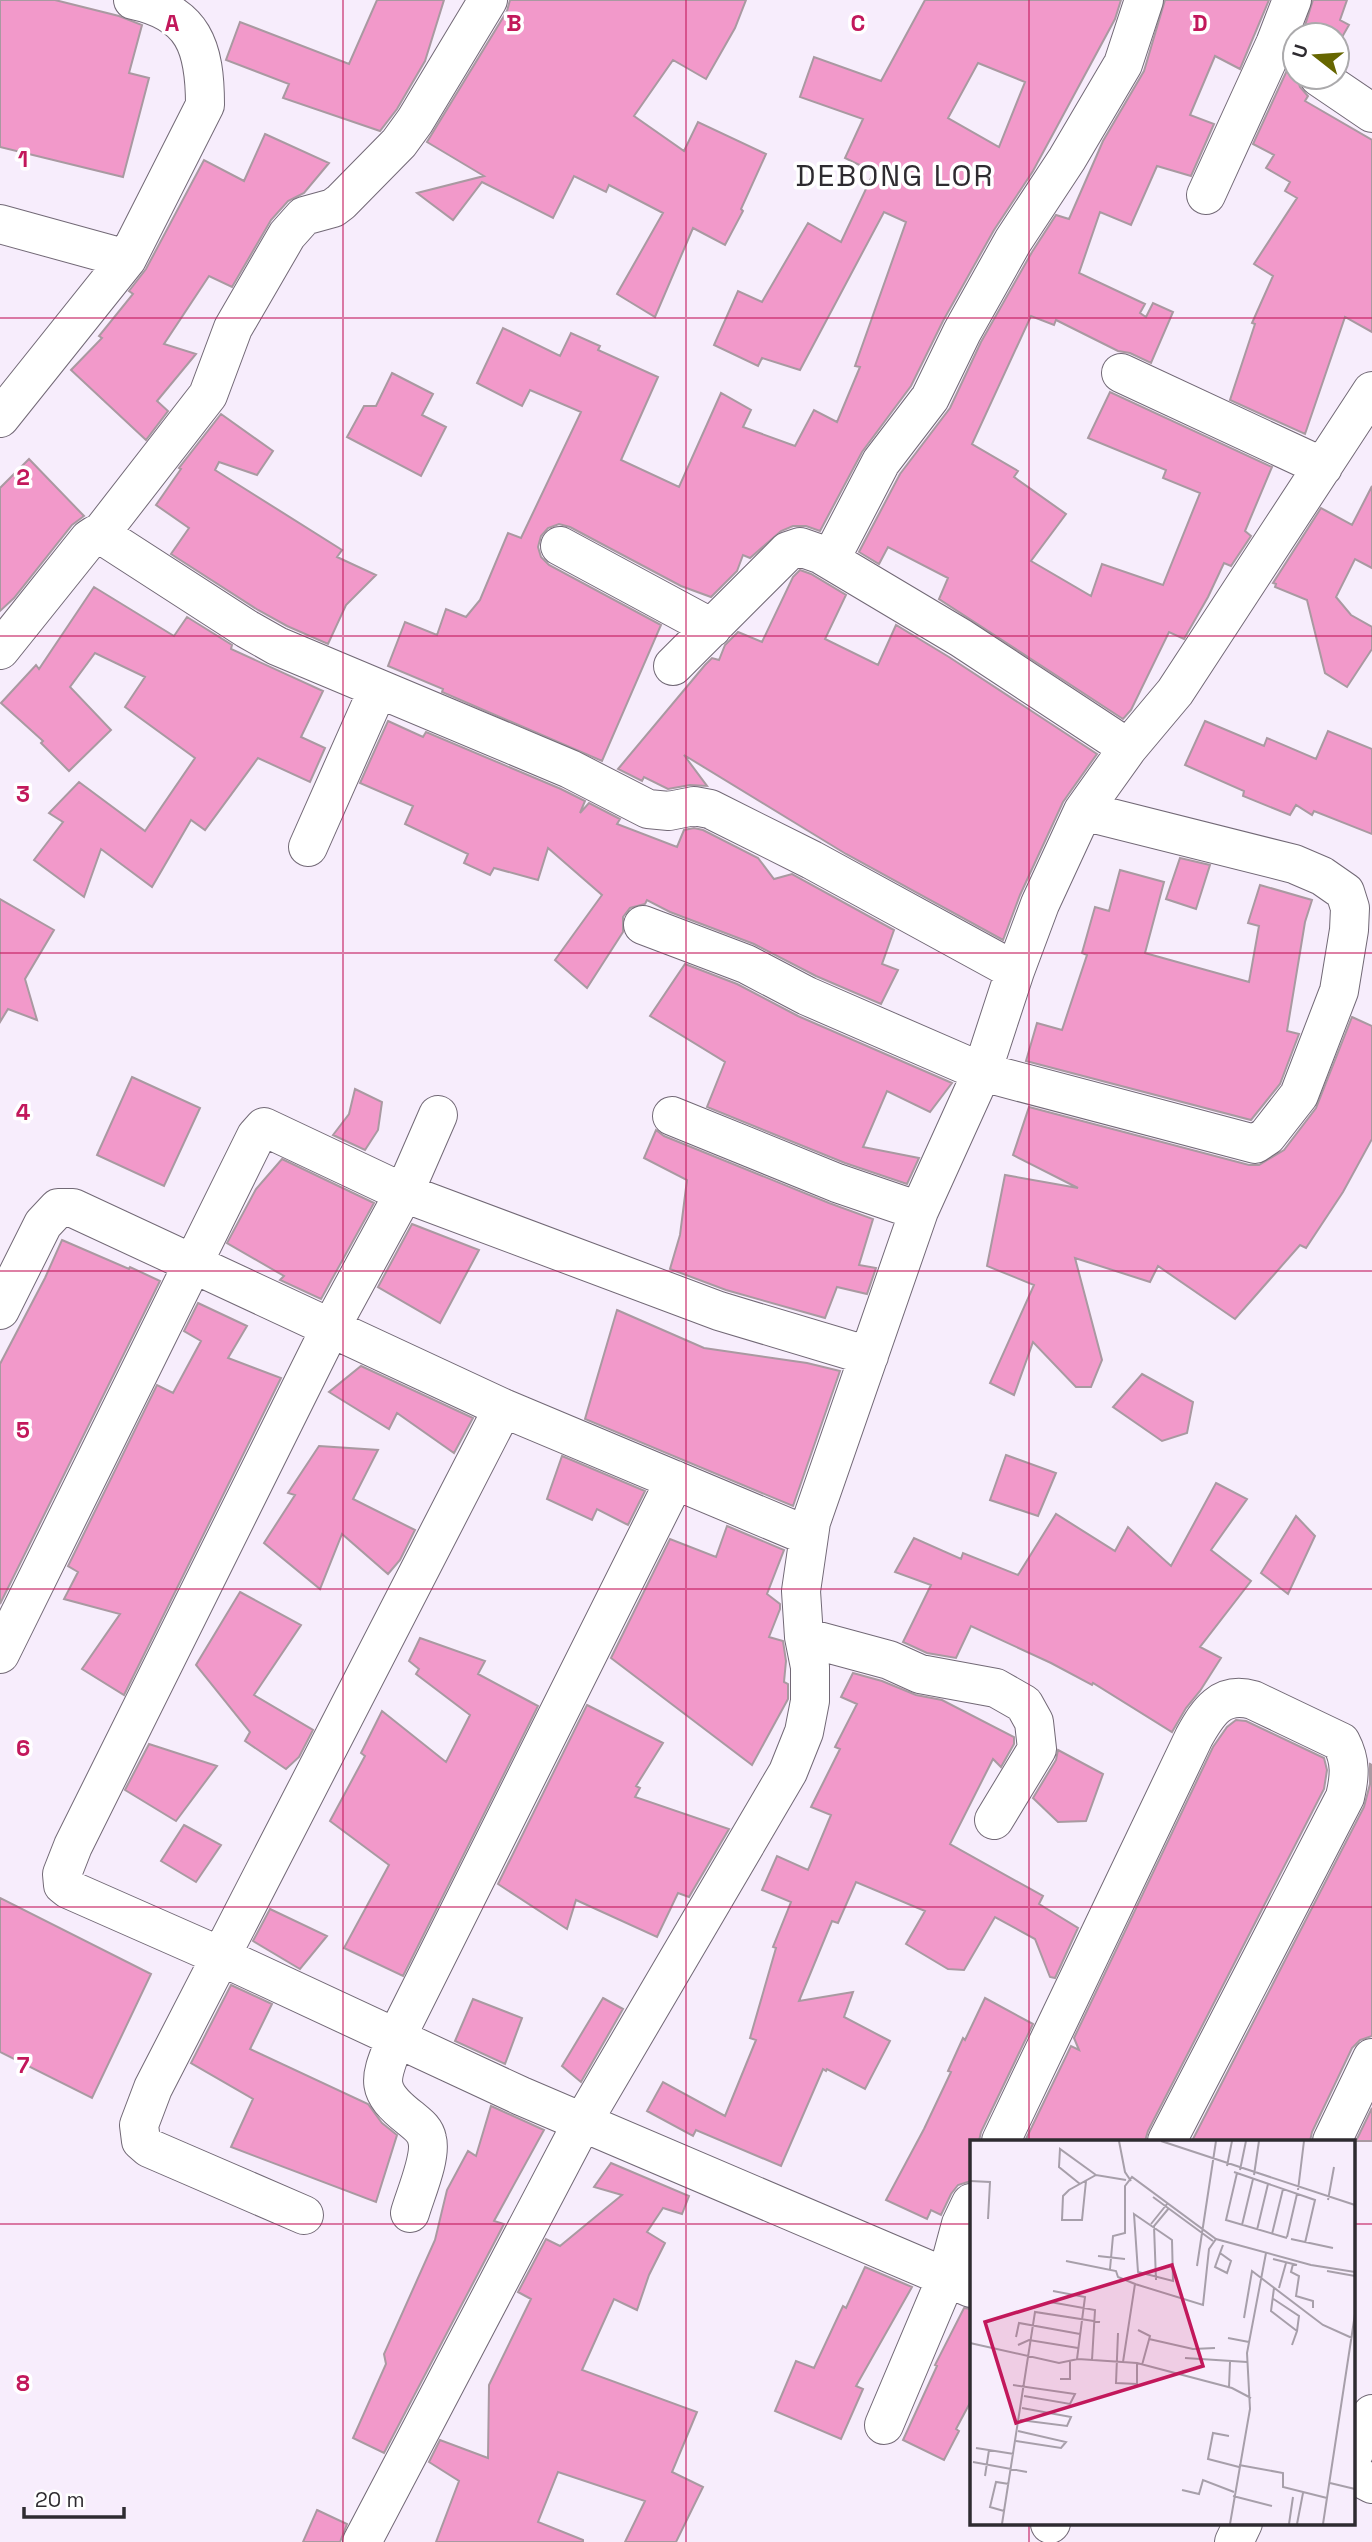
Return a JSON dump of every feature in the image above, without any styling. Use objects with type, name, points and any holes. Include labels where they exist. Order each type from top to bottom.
[{"type":"street","points":[[0,418],[127,259],[205,105],[202,54],[187,27],[166,9],[133,0]]},
{"type":"street","points":[[100,534],[208,395],[233,328],[287,235],[304,216],[333,208],[341,202],[399,143],[439,84],[488,0]]},
{"type":"street","points":[[830,560],[881,462],[930,398],[962,332],[1013,241],[1067,159],[1123,64],[1144,0]]},
{"type":"street","points":[[1289,21],[1292,0]]},
{"type":"street","points":[[1206,195],[1281,59]]},
{"type":"street","points":[[1340,91],[1372,113]]},
{"type":"street","points":[[0,224],[127,259]]},
{"type":"street","points":[[1121,373],[1323,467]]},
{"type":"street","points":[[362,2542],[582,2123],[788,1772],[804,1732],[810,1701],[810,1667],[804,1637],[801,1591],[807,1536],[919,1211],[982,1072],[1040,904],[1083,811],[1128,748],[1175,692],[1372,391]]},
{"type":"street","points":[[0,650],[89,539],[100,534],[247,629],[312,662],[570,769],[648,809],[668,811],[694,806],[710,809],[812,860],[1015,971]]},
{"type":"street","points":[[560,546],[712,628]]},
{"type":"street","points":[[673,666],[788,551],[800,547],[830,560],[961,638],[1128,748]]},
{"type":"street","points":[[308,847],[378,689]]},
{"type":"street","points":[[643,925],[746,964],[807,996],[982,1072],[1255,1144],[1267,1136],[1299,1095],[1339,991],[1349,930],[1350,908],[1345,892],[1322,876],[1294,864],[1083,811]]},
{"type":"street","points":[[438,1115],[404,1193],[330,1329],[85,1821],[62,1874],[63,1885],[582,2123],[959,2282]]},
{"type":"street","points":[[672,1116],[837,1183],[919,1211]]},
{"type":"street","points":[[0,1654],[256,1136],[264,1127],[404,1193],[719,1311],[869,1356]]},
{"type":"street","points":[[0,1310],[43,1224],[58,1208],[73,1208],[503,1408],[807,1536]]},
{"type":"street","points":[[304,2215],[149,2148],[141,2141],[139,2125],[148,2100],[220,1956],[503,1408]]},
{"type":"street","points":[[410,2213],[428,2151],[427,2138],[422,2128],[390,2102],[384,2091],[384,2075],[396,2038],[675,1480]]},
{"type":"street","points":[[804,1637],[889,1660],[920,1674],[996,1688],[1024,1704],[1034,1722],[1037,1749],[994,1820]]},
{"type":"street","points":[[1001,2140],[1194,1737],[1211,1710],[1228,1698],[1238,1696],[1253,1700],[1340,1742],[1349,1762],[1350,1775],[1345,1797],[1168,2140]]},
{"type":"street","points":[[1332,2140],[1372,2058]]},
{"type":"street","points":[[884,2425],[959,2282],[961,2224],[970,2205]]},
{"type":"street","points":[[1354,2453],[1372,2414]]},
{"type":"street","points":[[1354,2474],[1372,2483]]},
{"type":"street","points":[[1234,2542],[1243,2524]]},
{"type":"building","points":[[0,0],[55,0],[119,16],[142,25],[129,73],[149,78],[123,177],[0,147]]},
{"type":"building","points":[[377,0],[444,0],[425,61],[397,109],[380,131],[283,98],[289,84],[226,60],[240,22],[349,64]]},
{"type":"building","points":[[510,0],[746,0],[735,28],[706,79],[673,60],[634,116],[684,151],[698,122],[766,154],[741,209],[743,211],[725,245],[693,228],[655,317],[617,294],[663,213],[609,185],[606,192],[574,176],[553,218],[482,182],[453,220],[417,193],[484,176],[427,142],[507,11]]},
{"type":"building","points":[[925,0],[1121,0],[1115,19],[1033,171],[994,230],[943,321],[911,386],[862,452],[820,531],[806,526],[793,526],[781,531],[750,558],[743,555],[737,571],[711,597],[681,586],[570,527],[559,524],[548,528],[541,536],[538,547],[541,557],[549,565],[661,625],[602,761],[388,666],[405,622],[437,635],[446,609],[466,617],[480,600],[508,533],[521,538],[581,412],[530,390],[522,406],[477,383],[503,328],[560,356],[571,333],[600,346],[598,350],[658,377],[621,460],[679,487],[721,393],[751,410],[743,427],[795,446],[814,410],[837,422],[860,367],[855,366],[906,222],[884,212],[800,370],[762,358],[758,366],[714,345],[738,291],[762,302],[808,223],[841,242],[874,172],[845,158],[863,119],[800,97],[814,57],[881,81]],"holes":[[[978,63],[1025,82],[999,147],[948,118]]]},
{"type":"building","points":[[1165,0],[1269,0],[1240,69],[1215,56],[1190,115],[1214,124],[1191,176],[1157,166],[1131,225],[1100,212],[1079,273],[1145,304],[1140,313],[1146,317],[1153,303],[1173,312],[1151,363],[1130,353],[1118,351],[1056,320],[1054,325],[1031,316],[972,444],[1018,471],[1014,477],[1066,514],[1031,561],[1091,596],[1102,564],[1163,585],[1200,493],[1163,478],[1166,470],[1088,438],[1110,392],[1272,467],[1245,531],[1251,536],[1231,566],[1224,563],[1184,639],[1169,632],[1131,710],[1123,719],[939,599],[948,578],[888,547],[879,564],[859,552],[900,474],[950,408],[981,342],[1032,252],[1056,215],[1069,219],[1103,141],[1144,71]]},
{"type":"building","points":[[1313,0],[1347,0],[1342,21],[1306,21]]},
{"type":"building","points":[[1281,83],[1281,91],[1304,91],[1308,96],[1305,101],[1372,140],[1372,332],[1345,317],[1305,434],[1230,400],[1255,324],[1252,323],[1273,276],[1254,264],[1297,198],[1285,191],[1290,182],[1266,168],[1274,155],[1253,144]]},
{"type":"building","points":[[265,134],[329,163],[304,193],[288,201],[271,220],[232,287],[209,276],[164,344],[196,354],[157,401],[168,411],[146,440],[71,370],[102,338],[99,336],[133,294],[129,291],[146,269],[204,160],[244,181]]},
{"type":"building","points":[[392,373],[433,394],[422,415],[446,427],[421,476],[347,437],[364,406],[376,406]]},
{"type":"building","points":[[221,414],[273,451],[257,475],[219,462],[215,470],[342,550],[337,557],[376,575],[346,605],[328,644],[258,610],[171,554],[189,528],[156,505],[181,469],[179,468]]},
{"type":"building","points":[[29,459],[84,516],[72,525],[14,598],[0,611],[0,488]]},
{"type":"building","points":[[1372,486],[1372,568],[1355,559],[1336,597],[1351,615],[1372,627],[1372,649],[1347,687],[1325,673],[1307,600],[1275,587],[1276,584],[1273,583],[1321,508],[1352,525]]},
{"type":"building","points":[[800,570],[846,595],[825,639],[878,665],[896,625],[1097,754],[1063,802],[1020,895],[1003,940],[846,854],[684,755],[707,786],[690,785],[668,789],[644,777],[642,781],[618,769],[705,665],[712,658],[719,660],[725,645],[738,632],[762,642],[793,577]]},
{"type":"building","points":[[94,587],[174,636],[187,617],[232,645],[231,649],[323,691],[301,737],[325,748],[310,782],[258,758],[205,830],[191,820],[152,887],[101,849],[84,897],[34,860],[63,822],[49,813],[79,782],[145,831],[195,758],[125,707],[145,677],[95,653],[70,687],[111,730],[69,771],[41,743],[43,741],[1,703],[36,665],[39,669]]},
{"type":"building","points":[[388,721],[423,737],[426,732],[561,789],[585,801],[580,813],[589,803],[620,819],[617,824],[677,847],[684,830],[703,830],[758,858],[774,879],[792,874],[894,930],[882,964],[898,970],[881,1004],[816,976],[754,944],[670,912],[647,900],[645,904],[630,908],[623,917],[623,932],[587,988],[555,960],[602,895],[548,848],[538,880],[494,868],[490,875],[464,863],[468,854],[405,824],[413,806],[360,783]]},
{"type":"building","points":[[1205,721],[1264,746],[1267,738],[1316,759],[1328,731],[1372,749],[1372,834],[1314,811],[1312,815],[1296,805],[1290,815],[1243,796],[1244,791],[1185,765]]},
{"type":"building","points":[[1180,858],[1210,865],[1196,909],[1166,899]]},
{"type":"building","points":[[1120,870],[1164,882],[1145,953],[1249,982],[1259,926],[1248,923],[1260,885],[1312,900],[1305,922],[1287,1031],[1299,1034],[1280,1084],[1251,1120],[1026,1061],[1037,1023],[1062,1030],[1087,955],[1082,953],[1095,907],[1109,911]]},
{"type":"building","points":[[0,899],[54,930],[25,979],[37,1020],[8,1009],[0,1022]]},
{"type":"building","points":[[685,964],[737,984],[798,1016],[952,1083],[930,1112],[887,1091],[863,1147],[919,1158],[907,1184],[845,1163],[707,1107],[725,1062],[650,1016]]},
{"type":"building","points":[[1352,1017],[1372,1026],[1372,1139],[1343,1192],[1306,1248],[1300,1245],[1235,1319],[1158,1266],[1150,1282],[1075,1258],[1102,1360],[1091,1387],[1076,1387],[1033,1342],[1014,1395],[990,1383],[1034,1285],[987,1266],[1005,1175],[1078,1188],[1013,1155],[1029,1107],[1249,1165],[1259,1165],[1284,1150],[1316,1108]]},
{"type":"building","points":[[132,1077],[200,1108],[164,1186],[97,1155]]},
{"type":"building","points":[[355,1089],[382,1102],[378,1130],[365,1150],[333,1135],[349,1114]]},
{"type":"building","points":[[656,1130],[664,1136],[873,1219],[859,1265],[876,1268],[867,1294],[837,1287],[825,1318],[726,1290],[670,1269],[680,1235],[687,1180],[644,1158]]},
{"type":"building","points":[[282,1159],[374,1203],[321,1299],[280,1280],[284,1276],[227,1243],[256,1189]]},
{"type":"building","points":[[412,1224],[479,1250],[440,1323],[378,1287]]},
{"type":"building","points":[[62,1240],[160,1281],[0,1604],[0,1364]]},
{"type":"building","points":[[198,1303],[247,1326],[228,1358],[281,1378],[124,1695],[82,1669],[120,1614],[64,1599],[78,1572],[68,1566],[157,1385],[173,1393],[201,1341],[184,1331]]},
{"type":"building","points":[[617,1310],[704,1348],[807,1363],[840,1371],[793,1506],[585,1419]]},
{"type":"building","points":[[361,1366],[473,1418],[454,1453],[397,1413],[389,1429],[329,1392]]},
{"type":"building","points":[[1142,1374],[1193,1402],[1187,1433],[1162,1441],[1113,1407]]},
{"type":"building","points":[[319,1446],[378,1450],[353,1499],[415,1530],[400,1560],[388,1574],[342,1534],[320,1589],[264,1543],[295,1495],[288,1493]]},
{"type":"building","points":[[1006,1455],[1056,1473],[1038,1516],[990,1500]]},
{"type":"building","points":[[562,1456],[645,1491],[628,1525],[597,1509],[592,1520],[547,1499]]},
{"type":"building","points":[[1216,1483],[1247,1499],[1211,1550],[1251,1581],[1200,1647],[1221,1658],[1172,1732],[1093,1683],[1092,1685],[971,1626],[956,1658],[927,1653],[903,1642],[931,1585],[895,1572],[914,1538],[961,1559],[963,1553],[1018,1575],[1056,1514],[1115,1551],[1128,1527],[1171,1566]]},
{"type":"building","points":[[1296,1516],[1315,1536],[1288,1594],[1261,1573]]},
{"type":"building","points":[[727,1526],[784,1550],[767,1594],[780,1604],[769,1637],[783,1641],[786,1661],[784,1682],[788,1684],[788,1699],[752,1765],[611,1658],[670,1539],[716,1557]]},
{"type":"building","points":[[240,1592],[301,1625],[254,1695],[313,1730],[299,1757],[286,1769],[245,1741],[250,1732],[196,1665]]},
{"type":"building","points":[[420,1638],[485,1661],[478,1674],[538,1706],[403,1976],[344,1948],[389,1865],[330,1821],[365,1756],[361,1753],[382,1711],[446,1762],[470,1715],[416,1674],[419,1669],[409,1661]]},
{"type":"building","points":[[853,1673],[916,1695],[942,1700],[1014,1737],[1014,1744],[1001,1767],[993,1759],[950,1844],[1043,1896],[1039,1904],[1078,1928],[1055,1978],[1050,1977],[1035,1939],[995,1917],[964,1970],[948,1969],[906,1944],[925,1911],[856,1882],[838,1923],[832,1921],[799,2001],[853,1992],[844,2017],[890,2041],[865,2089],[823,2069],[781,2166],[696,2130],[693,2136],[647,2111],[663,2082],[725,2116],[756,2040],[750,2038],[776,1948],[773,1947],[791,1902],[762,1890],[777,1856],[808,1870],[831,1815],[811,1807],[840,1749],[835,1747],[857,1704],[841,1697]]},
{"type":"building","points":[[587,1705],[663,1743],[636,1786],[640,1788],[635,1797],[729,1829],[689,1897],[678,1893],[657,1937],[576,1900],[567,1929],[498,1884]]},
{"type":"building","points":[[1236,1720],[1246,1721],[1324,1758],[1327,1770],[1324,1789],[1145,2140],[1025,2140],[1071,2046],[1079,2050],[1074,2038],[1213,1747],[1227,1727]]},
{"type":"building","points":[[149,1744],[217,1766],[176,1821],[125,1790]]},
{"type":"building","points":[[1058,1750],[1103,1774],[1086,1821],[1058,1822],[1033,1798],[1056,1760]]},
{"type":"building","points":[[1370,1764],[1372,2036],[1360,2040],[1352,2048],[1310,2140],[1193,2140],[1364,1807],[1370,1784]]},
{"type":"building","points":[[184,1825],[221,1845],[196,1882],[161,1861]]},
{"type":"building","points":[[0,1898],[151,1974],[92,2098],[0,2052]]},
{"type":"building","points":[[270,1909],[327,1936],[300,1969],[253,1941]]},
{"type":"building","points":[[231,1985],[272,2004],[250,2049],[368,2104],[382,2123],[397,2135],[376,2202],[231,2147],[253,2099],[191,2063]]},
{"type":"building","points":[[603,1998],[623,2009],[581,2082],[562,2066]]},
{"type":"building","points":[[985,1998],[1033,2024],[979,2140],[970,2140],[970,2181],[958,2185],[941,2215],[931,2210],[927,2219],[886,2200],[924,2129],[951,2072],[948,2071],[963,2038],[965,2040]]},
{"type":"building","points":[[473,1999],[522,2018],[505,2064],[455,2041]]},
{"type":"building","points":[[491,2106],[544,2130],[494,2221],[504,2224],[384,2453],[353,2438],[386,2364],[384,2354],[435,2240],[447,2190],[468,2151],[476,2156]]},
{"type":"building","points":[[1372,2108],[1372,2141],[1356,2141]]},
{"type":"building","points":[[611,2163],[689,2196],[682,2214],[663,2208],[647,2232],[665,2243],[649,2275],[637,2310],[614,2299],[582,2370],[697,2412],[672,2472],[703,2487],[676,2542],[625,2542],[645,2501],[558,2472],[538,2522],[583,2542],[436,2542],[459,2481],[429,2462],[440,2440],[488,2458],[489,2385],[531,2299],[518,2292],[546,2239],[560,2246],[622,2195],[594,2187]]},
{"type":"building","points":[[865,2267],[912,2287],[856,2386],[863,2389],[841,2439],[775,2411],[796,2361],[814,2368]]},
{"type":"building","points":[[964,2308],[970,2309],[970,2403],[944,2460],[903,2440],[937,2366],[935,2365]]},
{"type":"building","points":[[317,2510],[347,2524],[340,2542],[303,2542]]},
{"type":"district","name":"DEBONG LOR","points":[[895,175]]}]
